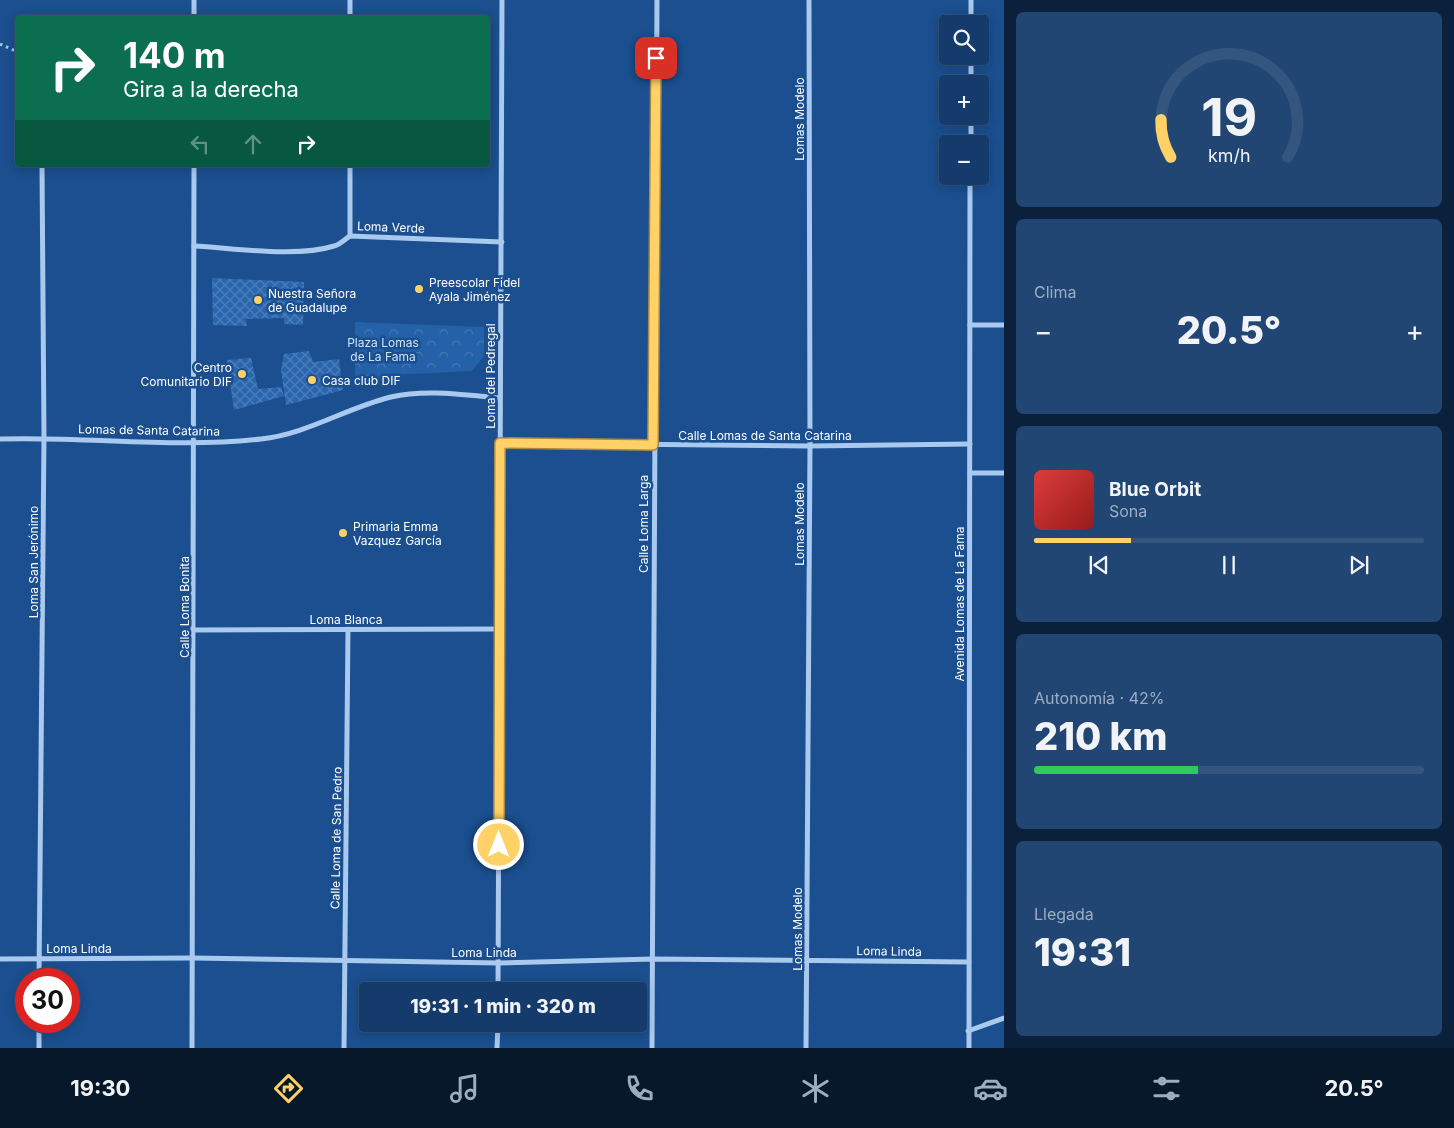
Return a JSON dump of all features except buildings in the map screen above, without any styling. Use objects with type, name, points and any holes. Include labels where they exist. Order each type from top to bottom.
[{"type":"street","points":[[194,0],[194,15]]},
{"type":"street","points":[[350,0],[350,15]]},
{"type":"street","name":"Loma del Pedregal","points":[[498,982],[502,0]]},
{"type":"street","name":"Calle Loma Larga","points":[[652,1048],[656,0]]},
{"type":"street","name":"Lomas Modelo","points":[[806,1048],[810,446],[809,0]]},
{"type":"street","points":[[971,0],[971,15]]},
{"type":"street","name":"Loma San Jerónimo","points":[[39,968],[44,437],[42,167]]},
{"type":"street","name":"Calle Loma Bonita","points":[[192,1048],[194,167]]},
{"type":"street","points":[[350,167],[350,236]]},
{"type":"street","name":"Avenida Lomas de La Fama","points":[[969,1048],[970,185]]},
{"type":"street","name":"Loma Verde","points":[[194,246],[294,251],[320,250],[336,246],[350,236],[502,242]]},
{"type":"street","points":[[970,326],[1004,325]]},
{"type":"street","name":"Lomas de Santa Catarina","points":[[0,439],[44,437],[192,443],[263,439],[289,434],[390,398],[412,394],[438,393],[500,398]]},
{"type":"street","name":"Calle Lomas de Santa Catarina","points":[[500,443],[810,446],[970,444]]},
{"type":"street","points":[[970,473],[1004,473]]},
{"type":"street","name":"Loma Blanca","points":[[194,630],[499,628]]},
{"type":"street","name":"Calle Loma de San Pedro","points":[[344,1048],[348,629]]},
{"type":"street","name":"Loma Linda","points":[[0,959],[193,958],[499,963],[653,959],[969,962]]},
{"type":"street","points":[[968,1031],[1004,1018]]},
{"type":"street","points":[[497,1048],[498,1032]]},
{"type":"street","points":[[39,1033],[39,1048]]},
{"type":"path","points":[[0,44],[15,51]]},
{"type":"green space","name":"Plaza Lomas de La Fama","points":[[355,322],[484,327],[484,356],[472,371],[389,375],[355,387]]},
{"type":"place","name":"Preescolar Fidel Ayala Jiménez","points":[[419,289]]},
{"type":"place","name":"Nuestra Señora de Guadalupe","points":[[258,300]]},
{"type":"place","name":"Centro Comunitario DIF","points":[[242,374]]},
{"type":"place","name":"Casa club DIF","points":[[312,380]]},
{"type":"place","name":"Primaria Emma Vazquez García","points":[[343,533]]},
{"type":"route","points":[[499,845],[500,443],[653,445],[656,58]]}]
